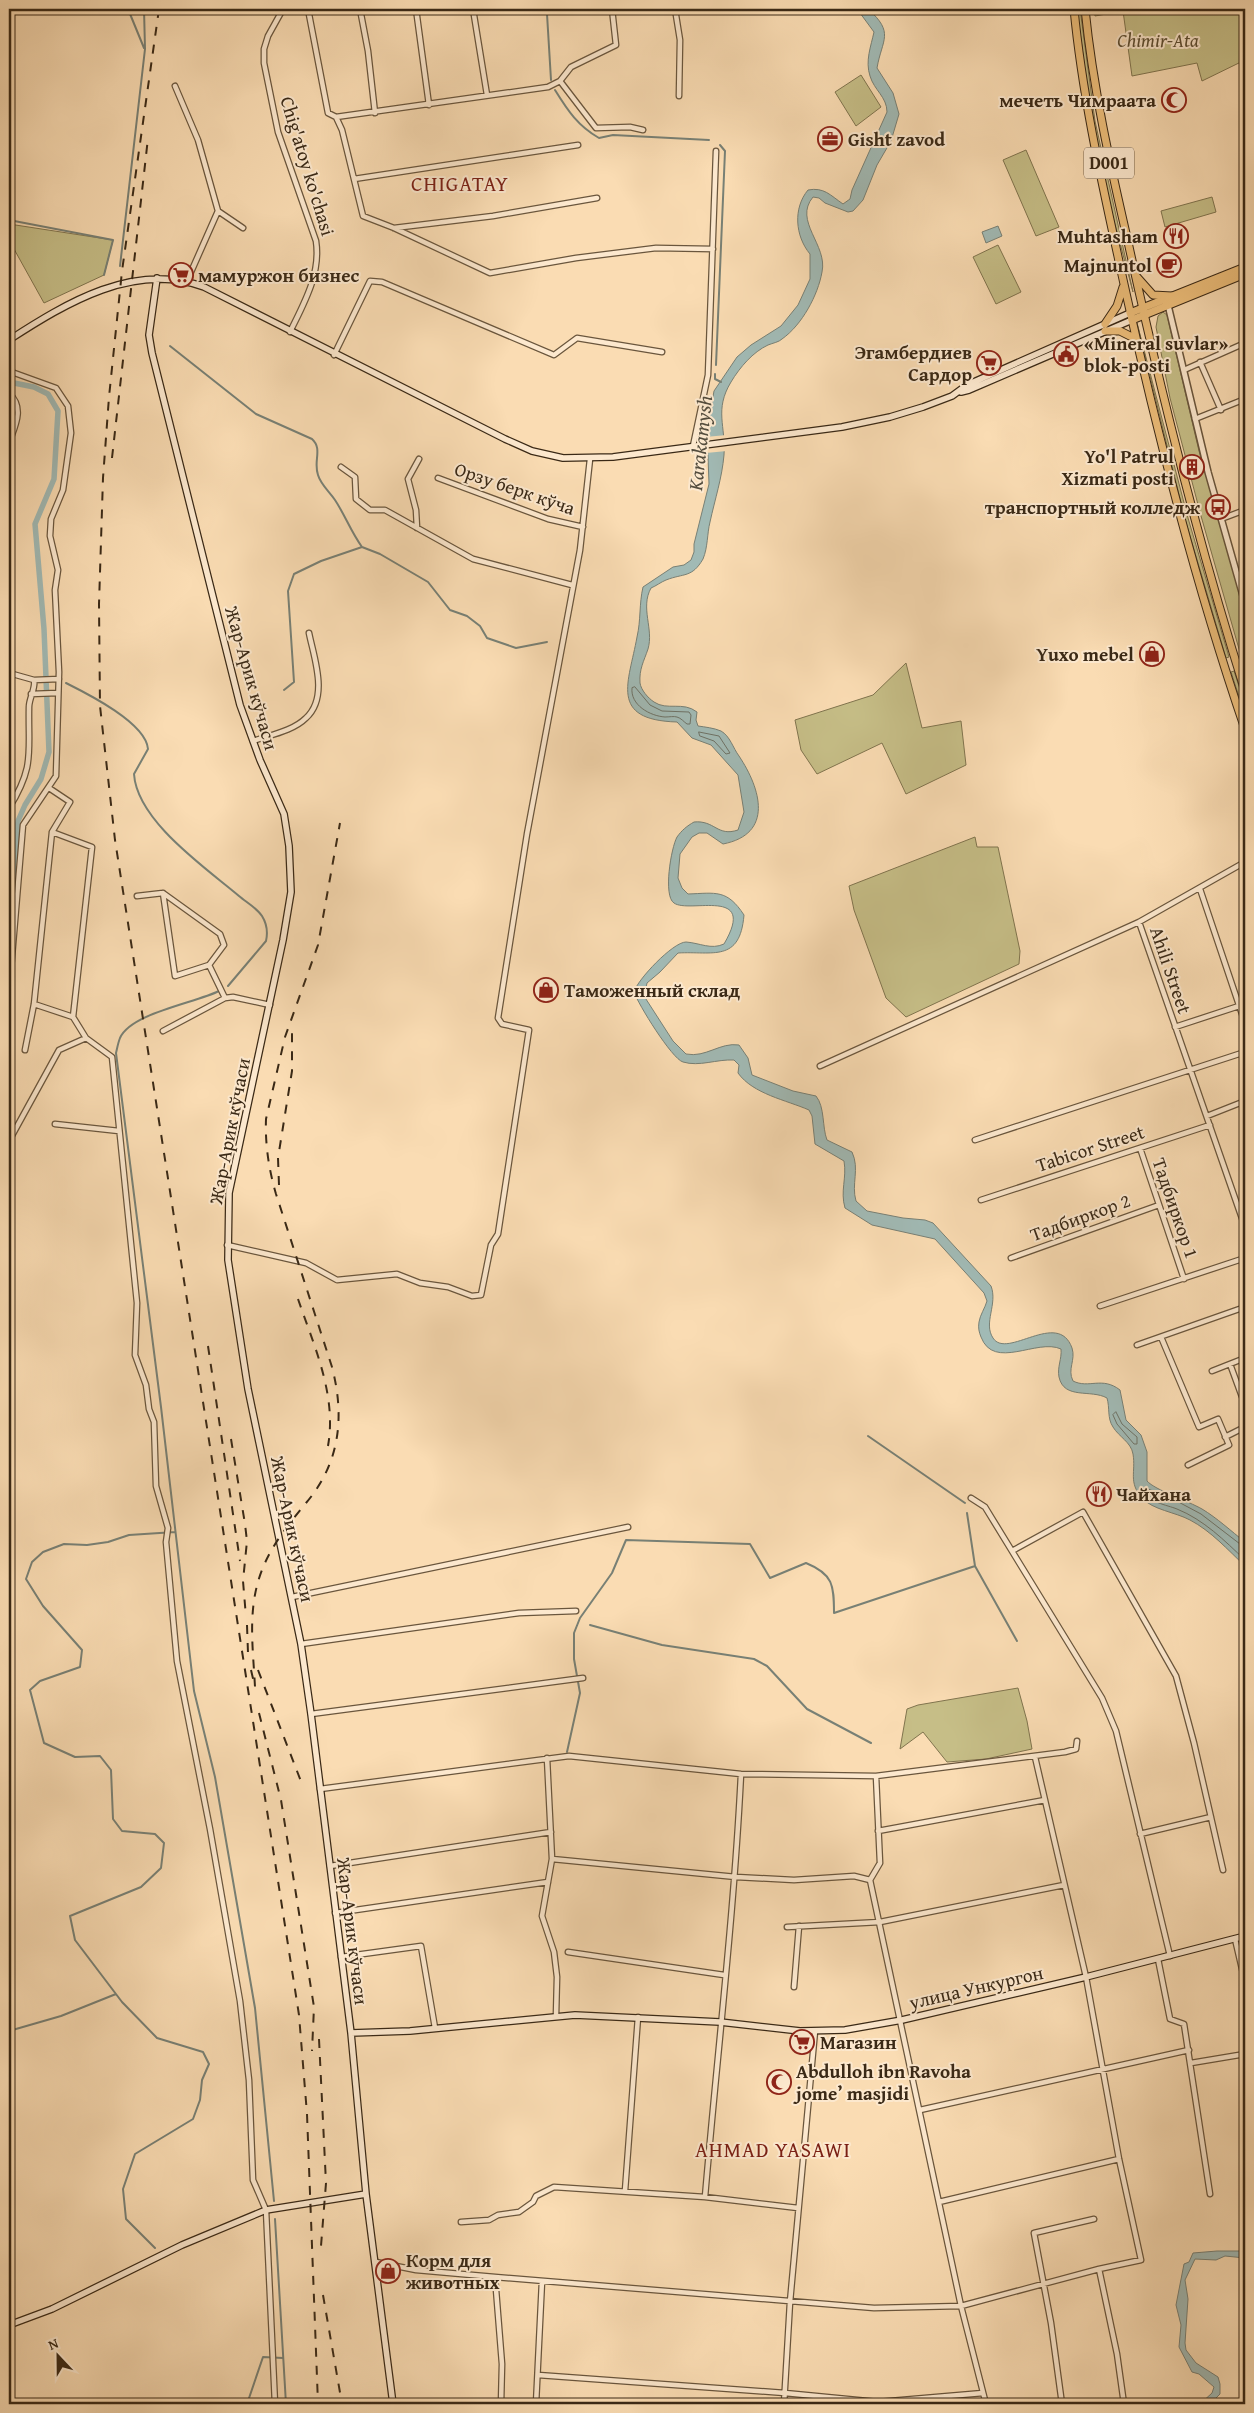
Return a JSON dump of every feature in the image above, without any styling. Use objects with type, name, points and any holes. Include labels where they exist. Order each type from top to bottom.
[{"type":"main road","name":"D001","points":[[1074,9],[1087,112],[1136,339],[1183,529],[1245,729]]},
{"type":"main road","name":"D001","points":[[1084,9],[1099,112],[1143,312],[1193,517],[1245,691]]},
{"type":"main road","points":[[9,340],[55,311],[90,294],[113,286],[157,278],[187,281],[204,287],[334,355],[525,448],[555,457],[590,459],[732,442],[842,427],[884,419],[924,407],[960,392],[967,385],[1143,312],[1172,296],[1245,267]]},
{"type":"main road","points":[[1134,272],[1151,294],[1157,297],[1172,296]]},
{"type":"main road","points":[[1143,312],[1168,305],[1245,274]]},
{"type":"main road","name":"Жар-Арик кўчаси","points":[[157,278],[149,335],[152,353],[240,705],[253,741],[280,800],[290,854],[291,892],[270,1005],[229,1193],[227,1245],[234,1313],[246,1380],[301,1644],[351,2033],[366,2194],[393,2404]]},
{"type":"main road","points":[[1105,328],[1117,306],[1124,284]]},
{"type":"main road","points":[[1105,328],[1120,331],[1136,339]]},
{"type":"main road","points":[[1225,669],[1230,663],[1238,665]]},
{"type":"main road","name":"улица Ункургон","points":[[351,2033],[435,2028],[556,2016],[638,2017],[720,2022],[815,2032],[845,2030],[902,2020],[1086,1977],[1245,1936]]},
{"type":"main road","points":[[9,2325],[52,2309],[182,2245],[266,2210],[366,2194]]},
{"type":"street","name":"Chig'atoy ko'chasi","points":[[283,9],[268,36],[264,49],[264,63],[278,132],[316,241],[318,256],[313,283],[290,332]]},
{"type":"street","points":[[308,9],[328,113],[336,118],[342,130],[363,216],[394,228],[490,273],[576,258],[656,248],[713,249]]},
{"type":"street","points":[[360,9],[368,51],[375,113]]},
{"type":"street","points":[[416,9],[430,105]]},
{"type":"street","points":[[473,9],[486,95]]},
{"type":"street","points":[[336,118],[548,87],[560,81],[571,67],[616,45],[612,9]]},
{"type":"street","points":[[676,9],[680,40],[679,96]]},
{"type":"street","points":[[560,81],[596,128],[630,127],[642,130]]},
{"type":"street","points":[[175,86],[198,140],[218,211],[242,228]]},
{"type":"street","points":[[354,179],[578,146]]},
{"type":"street","points":[[693,446],[708,375],[716,151]]},
{"type":"street","points":[[394,228],[494,216],[598,198]]},
{"type":"street","points":[[187,281],[218,211]]},
{"type":"street","points":[[334,355],[370,280],[382,282],[554,355],[577,338],[662,352]]},
{"type":"street","points":[[1168,305],[1195,419],[1245,603]]},
{"type":"street","points":[[1184,370],[1245,343]]},
{"type":"street","points":[[1200,362],[1221,410]]},
{"type":"street","points":[[9,371],[56,388],[68,406],[71,433],[63,490],[51,519],[50,536],[58,570],[55,590],[59,679],[56,776],[50,788],[23,825],[9,993]]},
{"type":"street","points":[[9,394],[18,405],[18,415],[9,443]]},
{"type":"street","points":[[1195,419],[1245,399]]},
{"type":"street","points":[[417,528],[416,510],[408,479],[419,459]]},
{"type":"street","points":[[227,1245],[306,1263],[337,1280],[397,1274],[420,1283],[448,1287],[472,1296],[481,1295],[491,1245],[498,1234],[529,1030],[507,1026],[498,1018],[527,834],[583,527],[590,459]]},
{"type":"street","points":[[341,467],[355,477],[356,499],[370,510],[385,510],[473,559],[572,586]]},
{"type":"street","name":"Орзу берк кўча","points":[[438,478],[548,518],[583,527]]},
{"type":"street","points":[[1221,519],[1245,510]]},
{"type":"street","points":[[253,741],[289,728],[307,718],[316,701],[319,685],[309,632]]},
{"type":"street","points":[[9,673],[34,680],[59,679]]},
{"type":"street","points":[[9,808],[22,786],[30,759],[31,694],[35,685],[34,680]]},
{"type":"street","points":[[31,694],[58,693]]},
{"type":"street","points":[[25,1050],[34,1004],[52,832],[70,802],[50,788]]},
{"type":"street","points":[[52,832],[92,847],[73,1017],[86,1038],[112,1057],[136,1303],[135,1355],[146,1385],[149,1409],[154,1422],[156,1486],[167,1533],[177,1662],[210,1829],[240,2001],[249,2080],[253,2180],[266,2210],[275,2404]]},
{"type":"street","points":[[820,1066],[1139,922],[1245,862]]},
{"type":"street","points":[[1200,889],[1245,1023]]},
{"type":"street","points":[[136,896],[164,893],[220,934],[224,945],[209,965],[175,976],[164,893]]},
{"type":"street","name":"Ahili Street","points":[[1139,922],[1245,1227]]},
{"type":"street","points":[[209,965],[225,998]]},
{"type":"street","points":[[163,1031],[225,998],[232,997],[270,1005]]},
{"type":"street","points":[[34,1004],[73,1017]]},
{"type":"street","name":"Ahili Street","points":[[1175,1027],[1239,1006]]},
{"type":"street","points":[[9,1141],[59,1050],[86,1038]]},
{"type":"street","points":[[975,1140],[1245,1052]]},
{"type":"street","points":[[1207,1116],[1245,1101]]},
{"type":"street","points":[[55,1124],[119,1131]]},
{"type":"street","name":"Tabicor Street","points":[[980,1200],[1210,1125]]},
{"type":"street","name":"Тадбиркор 1","points":[[1140,1148],[1184,1279]]},
{"type":"street","name":"Тадбиркор 2","points":[[1011,1258],[1159,1205]]},
{"type":"street","points":[[1100,1306],[1245,1258]]},
{"type":"street","points":[[1138,1345],[1245,1308]]},
{"type":"street","points":[[1161,1337],[1199,1427],[1218,1419],[1229,1445],[1188,1465]]},
{"type":"street","points":[[1212,1370],[1245,1358]]},
{"type":"street","points":[[1230,1364],[1245,1405]]},
{"type":"street","points":[[1226,1437],[1245,1427]]},
{"type":"street","points":[[970,1498],[986,1507],[1102,1698],[1116,1731],[1170,1956]]},
{"type":"street","points":[[1012,1551],[1083,1512],[1176,1676],[1224,1870]]},
{"type":"street","points":[[292,1597],[628,1527]]},
{"type":"street","points":[[301,1644],[519,1613],[576,1611]]},
{"type":"street","points":[[311,1714],[582,1678]]},
{"type":"street","points":[[320,1789],[569,1756],[741,1774],[876,1776],[1035,1757],[1076,1749],[1077,1741]]},
{"type":"street","points":[[376,2262],[416,2270],[495,2278],[874,2308],[961,2306],[1099,2269],[1142,2260],[1119,2159],[1086,1977],[1035,1757]]},
{"type":"street","points":[[547,1758],[552,1859],[542,1916],[554,1952],[557,1977],[556,2016]]},
{"type":"street","points":[[704,2197],[724,1975],[736,1877],[741,1774]]},
{"type":"street","points":[[876,1776],[880,1863],[870,1880],[902,2020],[961,2306],[986,2404]]},
{"type":"street","points":[[878,1831],[1045,1800]]},
{"type":"street","points":[[1140,1834],[1211,1817]]},
{"type":"street","points":[[330,1866],[551,1832]]},
{"type":"street","points":[[552,1859],[736,1877],[794,1880],[854,1876],[870,1880]]},
{"type":"street","points":[[335,1913],[548,1882]]},
{"type":"street","points":[[787,1927],[880,1922],[1064,1885]]},
{"type":"street","points":[[794,1986],[799,1926]]},
{"type":"street","points":[[1235,1939],[1245,1982]]},
{"type":"street","points":[[341,1957],[421,1946],[435,2028]]},
{"type":"street","points":[[568,1952],[724,1975]]},
{"type":"street","points":[[1158,1959],[1170,2019],[1184,2024],[1210,2194]]},
{"type":"street","points":[[625,2191],[638,2017]]},
{"type":"street","points":[[784,2404],[790,2302],[815,2032]]},
{"type":"street","points":[[920,2110],[1095,2073],[1102,2068],[1189,2050]]},
{"type":"street","points":[[1191,2063],[1245,2054]]},
{"type":"street","points":[[939,2202],[1119,2159]]},
{"type":"street","points":[[461,2222],[489,2220],[498,2215],[519,2212],[533,2202],[536,2196],[554,2186],[704,2197],[798,2208]]},
{"type":"street","points":[[1062,2404],[1044,2283],[1034,2233],[1094,2219]]},
{"type":"street","points":[[1099,2269],[1117,2354],[1124,2404]]},
{"type":"street","points":[[495,2278],[502,2364],[501,2404]]},
{"type":"street","points":[[536,2404],[542,2281]]},
{"type":"street","points":[[538,2376],[785,2393],[878,2402],[984,2394]]},
{"type":"green space","points":[[1077,9],[1080,9],[1095,121],[1133,292],[1109,202],[1089,101]]},
{"type":"green space","name":"Chimir-Ata","points":[[1094,9],[1245,9],[1245,60],[1202,81],[1197,63],[1132,76],[1123,11],[1095,16]]},
{"type":"green space","points":[[861,75],[881,107],[856,126],[835,92]]},
{"type":"green space","points":[[1026,150],[1059,227],[1036,236],[1003,160]]},
{"type":"green space","points":[[1212,197],[1216,212],[1165,227],[1161,211]]},
{"type":"green space","points":[[9,224],[113,240],[104,275],[44,303],[9,240]]},
{"type":"green space","points":[[998,245],[1021,292],[996,304],[973,257]]},
{"type":"green space","points":[[1163,312],[1167,315],[1199,451],[1245,613],[1245,670],[1170,398],[1156,327],[1158,316]]},
{"type":"green space","points":[[1137,323],[1188,518],[1229,657],[1226,658],[1185,519]]},
{"type":"green space","points":[[906,663],[922,728],[961,721],[966,765],[906,794],[882,743],[817,774],[801,750],[795,720],[873,695]]},
{"type":"green space","points":[[1234,671],[1245,705],[1245,715],[1231,672]]},
{"type":"green space","points":[[975,837],[977,847],[998,847],[1020,951],[1019,964],[906,1017],[886,998],[854,910],[849,886]]},
{"type":"green space","points":[[1018,1688],[1032,1749],[986,1759],[947,1762],[923,1732],[900,1749],[907,1709],[918,1705]]},
{"type":"water","points":[[851,9],[868,9],[882,24],[885,37],[877,68],[893,93],[899,114],[891,141],[877,165],[863,200],[853,211],[848,212],[813,197],[808,206],[809,224],[823,262],[820,281],[813,300],[802,318],[789,333],[778,342],[762,348],[752,356],[731,382],[723,401],[723,464],[703,559],[691,572],[666,580],[651,588],[647,603],[649,641],[640,673],[640,683],[643,691],[659,705],[692,709],[697,712],[696,720],[698,726],[715,729],[724,733],[753,782],[758,809],[756,820],[750,831],[739,839],[723,844],[707,833],[699,833],[692,837],[680,854],[678,878],[682,888],[688,894],[714,893],[720,894],[732,901],[744,915],[741,930],[737,941],[731,948],[723,951],[713,953],[678,953],[647,983],[644,996],[673,1041],[686,1054],[700,1054],[726,1046],[739,1045],[748,1058],[752,1075],[793,1091],[816,1096],[821,1106],[827,1140],[852,1152],[855,1164],[854,1189],[856,1201],[867,1211],[925,1220],[933,1223],[991,1286],[993,1300],[989,1326],[993,1338],[1000,1343],[1009,1343],[1045,1333],[1056,1333],[1065,1337],[1073,1352],[1071,1377],[1073,1381],[1085,1384],[1107,1384],[1120,1390],[1126,1420],[1141,1435],[1147,1452],[1147,1481],[1157,1488],[1202,1509],[1219,1520],[1245,1542],[1245,1566],[1198,1524],[1158,1508],[1142,1498],[1135,1487],[1132,1450],[1111,1424],[1107,1398],[1101,1395],[1079,1393],[1066,1389],[1059,1377],[1061,1349],[1040,1347],[1006,1353],[996,1352],[987,1347],[981,1337],[979,1328],[980,1319],[987,1301],[984,1293],[935,1239],[872,1225],[845,1208],[843,1196],[844,1161],[815,1144],[812,1116],[809,1110],[770,1096],[752,1086],[738,1073],[739,1065],[734,1060],[695,1064],[678,1059],[656,1030],[634,992],[648,971],[673,948],[686,942],[719,946],[724,944],[732,926],[733,915],[727,908],[717,906],[682,906],[674,903],[669,891],[669,872],[677,837],[694,822],[707,823],[725,831],[738,830],[744,812],[738,775],[711,745],[692,738],[677,722],[655,720],[641,714],[632,706],[628,696],[628,683],[638,631],[643,587],[673,567],[684,565],[691,560],[694,552],[694,544],[709,484],[707,430],[714,391],[737,357],[751,345],[781,326],[798,305],[810,279],[810,254],[801,239],[798,222],[798,213],[803,197],[808,190],[814,189],[827,192],[843,204],[850,199],[852,190],[887,112],[885,102],[872,81],[868,65],[874,32],[860,13]]},
{"type":"water","points":[[998,226],[1002,236],[986,243],[982,232]]},
{"type":"water","points":[[1245,2251],[1245,2258],[1225,2256],[1216,2260],[1195,2259],[1185,2280],[1188,2299],[1186,2350],[1196,2363],[1218,2377],[1220,2384],[1220,2394],[1210,2404],[1200,2404],[1212,2393],[1214,2387],[1199,2374],[1192,2372],[1179,2347],[1181,2325],[1176,2305],[1184,2264],[1189,2262],[1193,2253]]},
{"type":"pier","points":[[727,435],[727,451],[706,453],[705,437]]},
{"type":"waterway","points":[[128,9],[144,48]]},
{"type":"waterway","points":[[120,266],[145,49],[144,9]]},
{"type":"waterway","points":[[542,9],[547,14],[551,80]]},
{"type":"waterway","points":[[555,90],[574,117],[599,138],[613,135],[709,140]]},
{"type":"waterway","points":[[716,365],[725,151],[720,145]]},
{"type":"waterway","points":[[9,220],[113,240],[104,275]]},
{"type":"waterway","points":[[170,346],[256,414],[312,439],[317,447],[316,465],[319,479],[339,506],[362,547]]},
{"type":"waterway","points":[[715,374],[715,379],[721,382]]},
{"type":"waterway","points":[[9,382],[34,387],[48,394],[58,411],[54,479],[35,524],[44,629],[49,752],[41,779],[25,805],[18,821],[9,917]]},
{"type":"waterway","points":[[284,690],[294,682],[288,591],[294,574],[321,561],[362,547],[380,554],[428,582],[450,610],[467,616],[480,626],[487,638],[516,648],[547,642]]},
{"type":"waterway","points":[[66,683],[114,710],[137,729],[145,739],[148,749],[134,774],[138,792],[147,809],[175,842],[260,913],[264,919],[267,928],[266,941],[228,986]]},
{"type":"waterway","points":[[219,991],[150,1015],[137,1022],[126,1029],[120,1038],[116,1053],[161,1407],[194,1691],[215,1777],[255,2008],[274,2201]]},
{"type":"waterway","points":[[868,1436],[965,1503]]},
{"type":"waterway","points":[[967,1513],[975,1566],[1017,1641]]},
{"type":"waterway","points":[[155,2248],[126,2219],[123,2189],[135,2154],[193,2119],[200,2100],[202,2080],[209,2064],[203,2052],[157,2038],[122,2002],[75,1940],[70,1916],[141,1887],[161,1868],[164,1843],[155,1834],[122,1831],[113,1819],[111,1770],[100,1756],[75,1757],[44,1743],[30,1690],[40,1681],[80,1667],[82,1650],[43,1606],[26,1579],[32,1562],[43,1552],[64,1544],[87,1545],[108,1542],[129,1535],[175,1532]]},
{"type":"waterway","points":[[567,1752],[580,1693],[574,1659],[574,1633],[580,1618],[612,1573],[626,1540],[750,1544],[770,1578],[806,1563],[827,1576],[832,1588],[834,1613],[975,1566]]},
{"type":"waterway","points":[[590,1625],[662,1645],[754,1659],[767,1666],[807,1709],[871,1743]]},
{"type":"waterway","points":[[9,2031],[61,2016],[116,1994]]},
{"type":"waterway","points":[[275,2219],[286,2404]]},
{"type":"waterway","points":[[247,2404],[263,2357],[283,2358]]},
{"type":"railway","points":[[159,9],[122,271],[109,397],[103,478],[99,604],[100,706],[115,840],[299,2015],[307,2114],[318,2404]]},
{"type":"railway","points":[[112,458],[148,138]]},
{"type":"railway","points":[[251,1670],[255,1687],[252,1628],[254,1599],[262,1570],[276,1543],[317,1488],[333,1456],[337,1439],[338,1404],[332,1367],[271,1176],[266,1138],[266,1119],[285,1037],[318,945],[340,823]]},
{"type":"railway","points":[[279,1185],[278,1158],[292,1071],[292,1026]]},
{"type":"railway","points":[[298,1299],[317,1353],[327,1389],[330,1427],[328,1446]]},
{"type":"railway","points":[[208,1346],[240,1561]]},
{"type":"railway","points":[[231,1439],[247,1541],[243,1581],[246,1617]]},
{"type":"railway","points":[[247,1625],[248,1653]]},
{"type":"railway","points":[[258,1670],[302,1784]]},
{"type":"railway","points":[[259,1713],[281,1800],[314,2007],[312,2051]]},
{"type":"railway","points":[[319,2039],[326,2183],[321,2246]]},
{"type":"railway","points":[[323,2295],[342,2404]]},
{"type":"place","name":"мечеть Чимраата","points":[[1174,100]]},
{"type":"place","name":"Gisht zavod","points":[[830,139]]},
{"type":"place","name":"Muhtasham","points":[[1176,236]]},
{"type":"place","name":"Majnuntol","points":[[1169,265]]},
{"type":"place","name":"мамуржон бизнес","points":[[181,275]]},
{"type":"place","name":"«Mineral suvlar» blok-posti","points":[[1066,354]]},
{"type":"place","name":"Эгамбердиев Сардор","points":[[989,363]]},
{"type":"place","name":"Yo'l Patrul Xizmati posti","points":[[1192,467]]},
{"type":"place","name":"транспортный колледж","points":[[1218,507]]},
{"type":"place","name":"Yuxo mebel","points":[[1152,654]]},
{"type":"place","name":"Таможенный склад","points":[[546,990]]},
{"type":"place","name":"Чайхана","points":[[1099,1494]]},
{"type":"place","name":"Магазин","points":[[802,2042]]},
{"type":"place","name":"Abdulloh ibn Ravoha jome’ masjidi","points":[[779,2082]]},
{"type":"place","name":"Корм для животных","points":[[388,2271]]},
{"type":"district","name":"CHIGATAY","points":[[460,184]]},
{"type":"district","name":"AHMAD YASAWI","points":[[773,2150]]},
{"type":"water label","name":"Karakamysh","points":[[700,443]]}]
